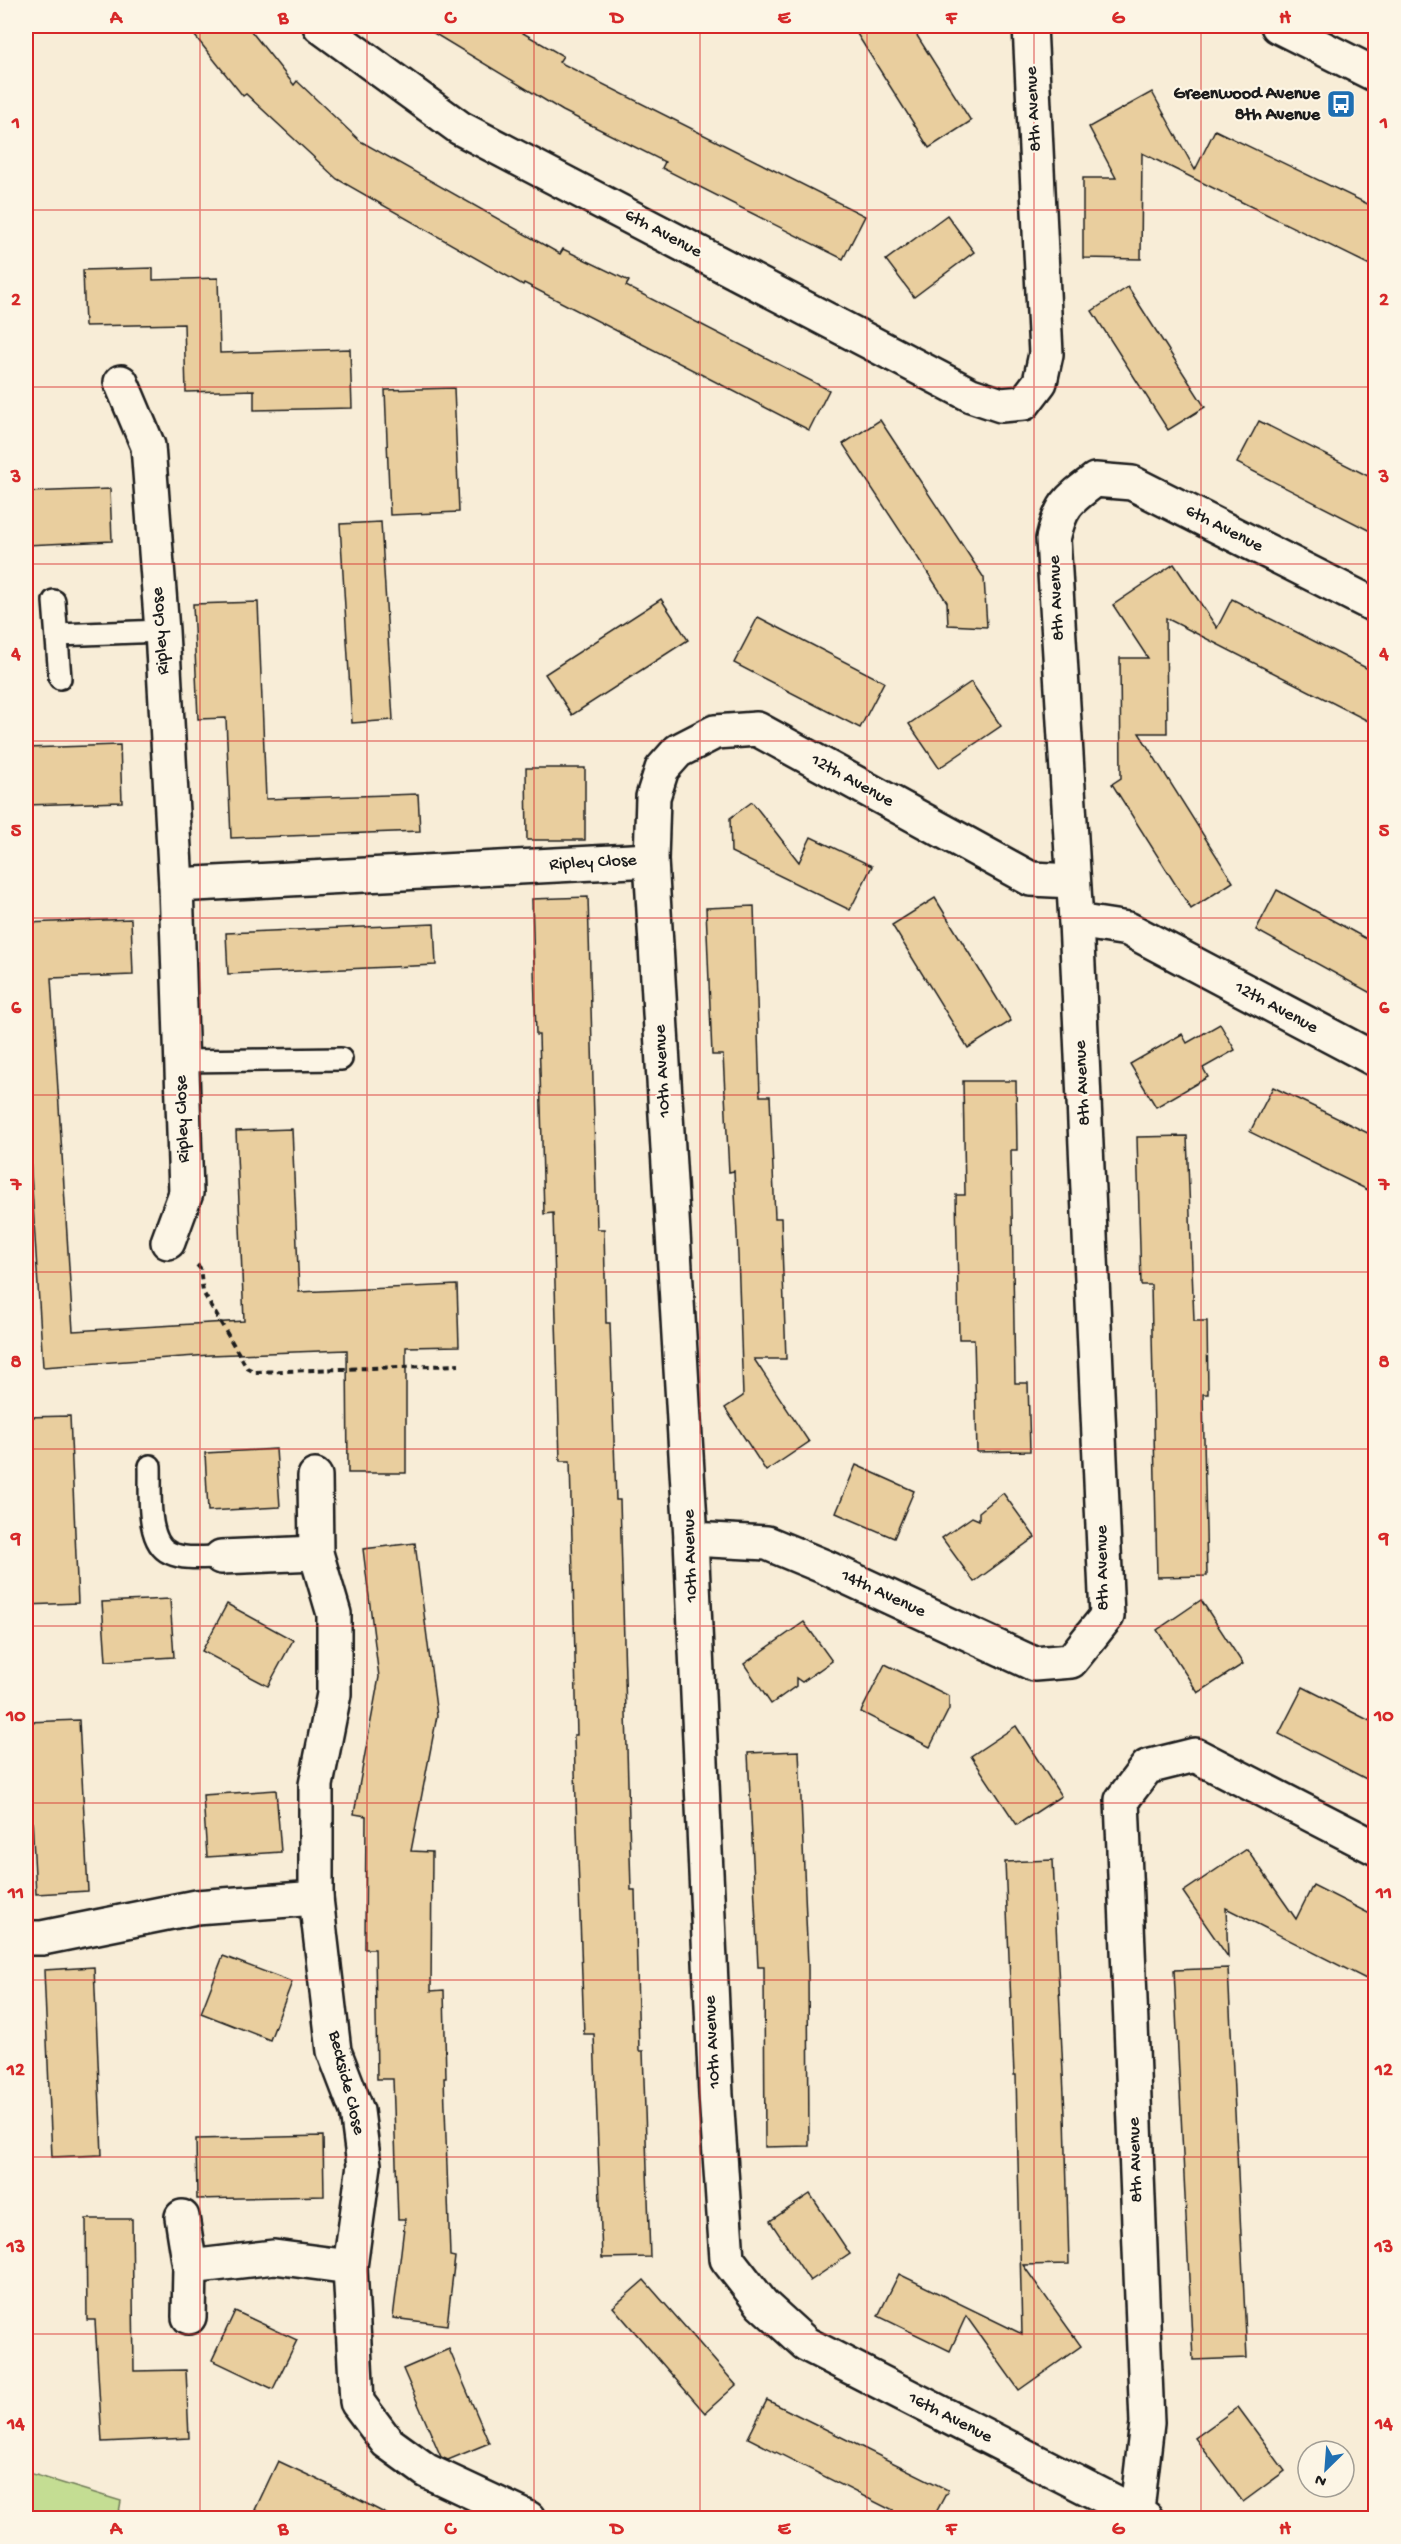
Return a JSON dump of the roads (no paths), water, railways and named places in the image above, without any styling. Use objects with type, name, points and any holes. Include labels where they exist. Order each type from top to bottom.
[{"type":"street","name":"6th Avenue","points":[[320,26],[460,128],[971,395],[1001,405],[1024,403]]},
{"type":"street","name":"8th Avenue","points":[[1024,403],[1040,382],[1046,354],[1030,26]]},
{"type":"street","points":[[1278,26],[1376,75]]},
{"type":"street","name":"Ripley Close","points":[[121,382],[148,446],[162,631],[176,885],[186,1193],[168,1242]]},
{"type":"street","name":"6th Avenue","points":[[1072,498],[1095,480],[1132,483],[1376,606]]},
{"type":"street","name":"8th Avenue","points":[[1071,1661],[1107,1616],[1076,921],[1053,539],[1059,515],[1072,498]]},
{"type":"street","name":"12th Avenue","points":[[653,797],[662,769],[678,751],[715,732],[757,729],[1031,879],[1073,881]]},
{"type":"street","name":"10th Avenue","points":[[653,797],[651,860],[691,1539],[716,2095],[727,2259],[762,2304]]},
{"type":"street","name":"Ripley Close","points":[[176,885],[651,860]]},
{"type":"street","name":"12th Avenue","points":[[1076,921],[1128,929],[1376,1059]]},
{"type":"street","name":"Beckside Close","points":[[315,1476],[316,1553],[334,1614],[334,1694],[316,1785],[316,1898],[334,2051],[357,2111],[364,2165],[350,2267],[357,2402],[387,2442],[426,2471],[528,2518]]},
{"type":"street","name":"14th Avenue","points":[[691,1539],[767,1543],[825,1567],[1034,1664],[1071,1661]]},
{"type":"street","points":[[221,1557],[316,1553]]},
{"type":"street","name":"8th Avenue","points":[[1140,2517],[1147,2423],[1122,1800],[1147,1767],[1195,1755],[1376,1848]]},
{"type":"street","points":[[34,1938],[196,1907],[316,1898]]},
{"type":"street","points":[[182,2217],[190,2267],[189,2317]]},
{"type":"street","points":[[190,2267],[274,2257],[350,2267]]},
{"type":"street","name":"16th Avenue","points":[[762,2304],[806,2344],[1140,2517]]},
{"type":"lane","points":[[54,601],[60,678]]},
{"type":"lane","points":[[58,635],[162,631]]},
{"type":"lane","points":[[181,1061],[340,1059]]},
{"type":"lane","points":[[150,1466],[154,1535],[160,1547],[171,1554],[183,1556],[221,1557]]},
{"type":"place","name":"Greenwood Avenue 8th Avenue","points":[[1341,104]]}]
